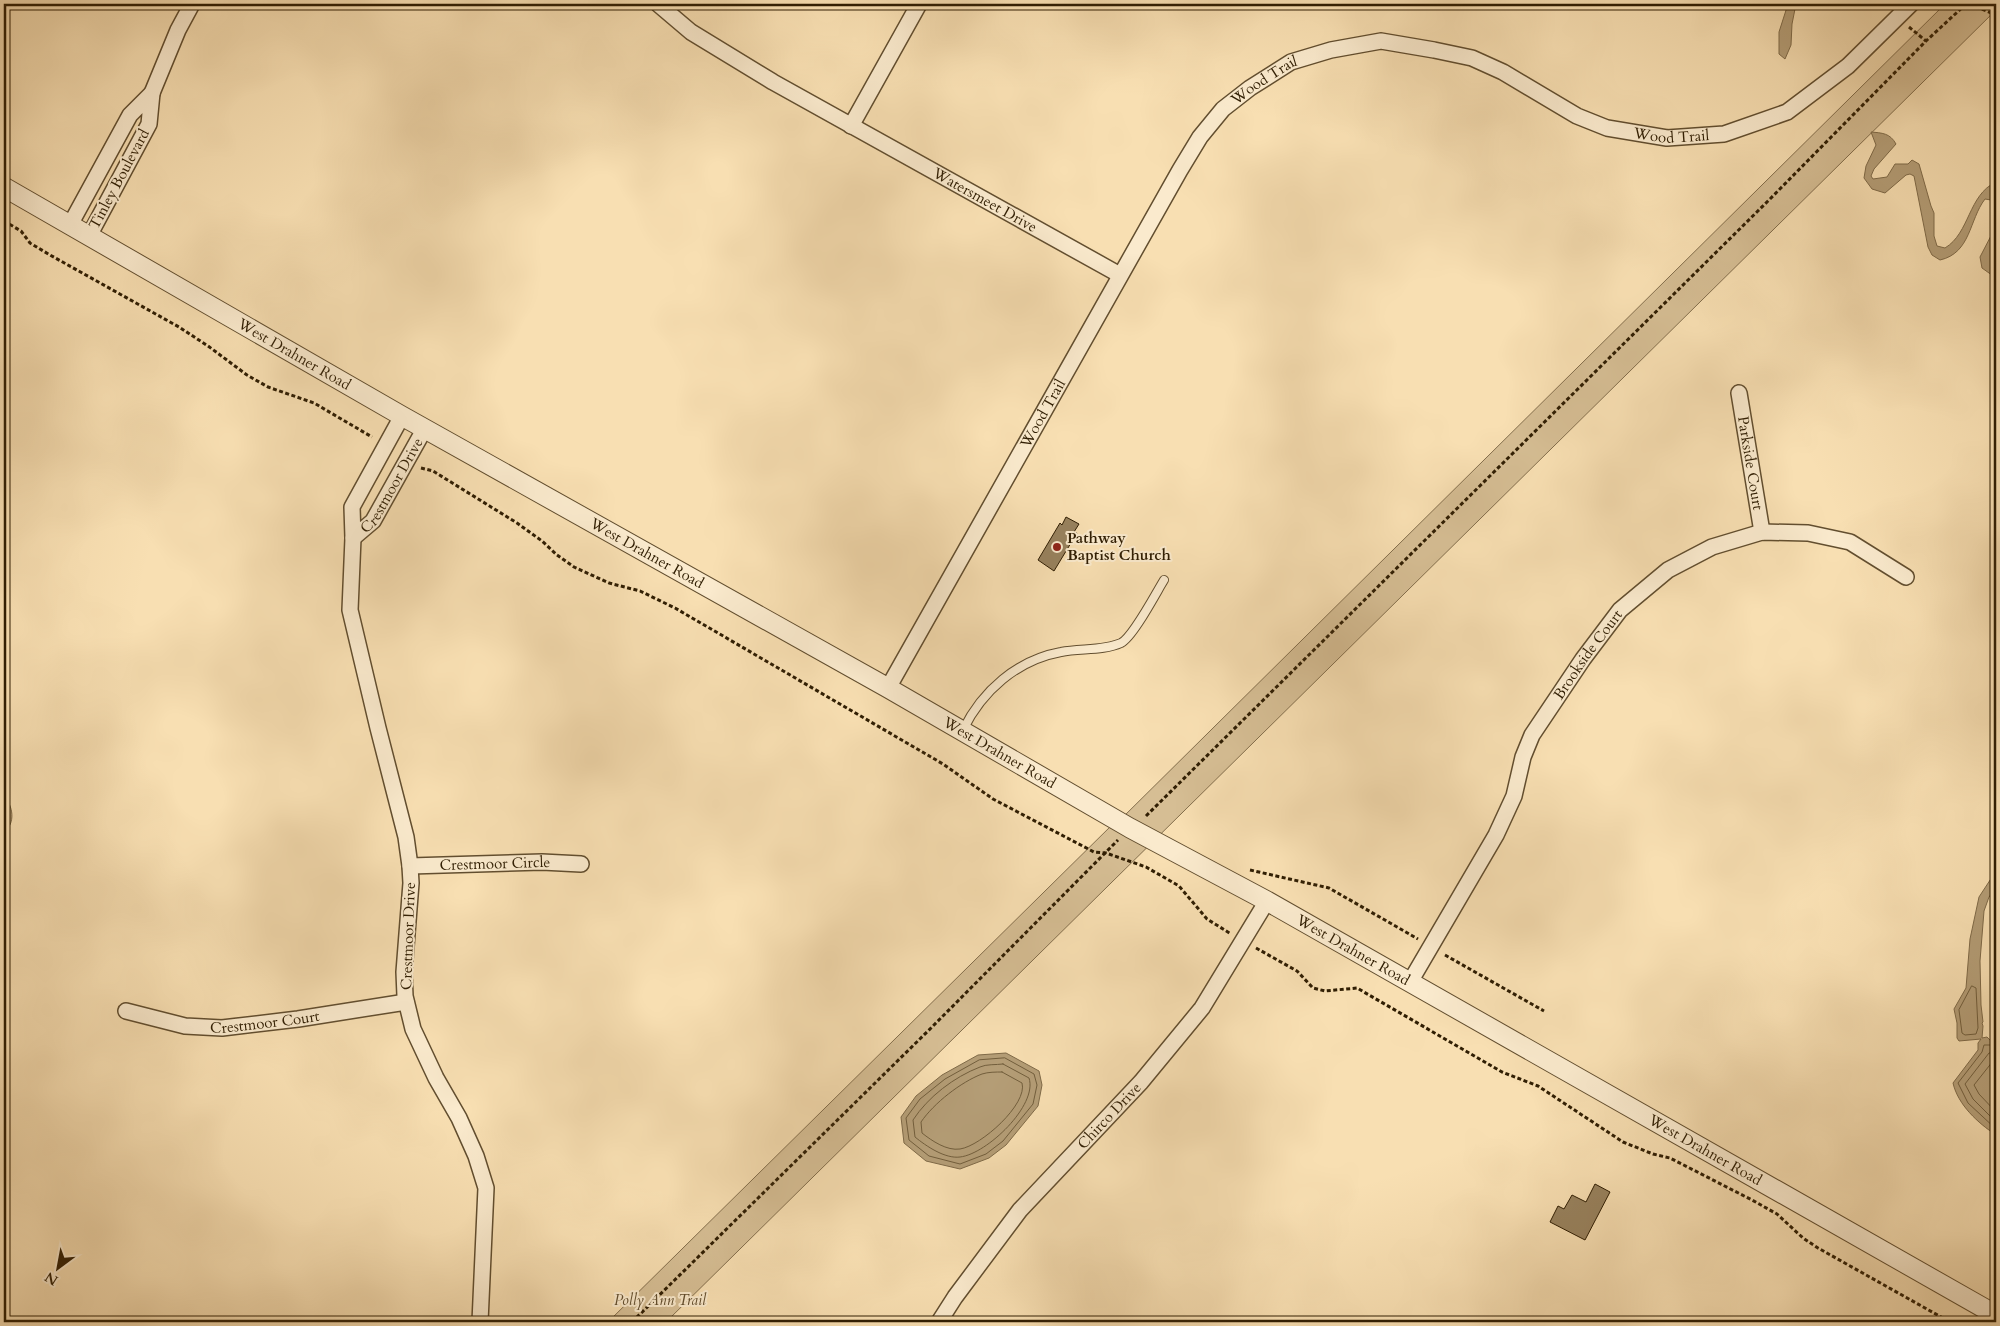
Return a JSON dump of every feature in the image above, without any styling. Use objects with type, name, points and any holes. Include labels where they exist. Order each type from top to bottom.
[{"type":"street","name":"Tinley Boulevard","points":[[88,236],[149,124],[152,93],[178,30],[192,4]]},
{"type":"street","name":"Watersmeet Drive","points":[[658,4],[691,32],[773,82],[1120,275]]},
{"type":"street","points":[[851,126],[919,4]]},
{"type":"street","name":"Wood Trail","points":[[888,688],[1180,170],[1200,137],[1223,108],[1250,88],[1291,62],[1331,50],[1380,41],[1472,58],[1503,72],[1577,116],[1607,128],[1667,138],[1724,134],[1787,112],[1848,66],[1911,4]]},
{"type":"street","name":"Tinley Boulevard","points":[[70,225],[130,114],[152,93]]},
{"type":"street","name":"West Drahner Road","points":[[4,187],[402,416],[888,688],[1130,828],[1267,901],[1996,1315]]},
{"type":"street","name":"Parkside Court","points":[[1739,393],[1762,532]]},
{"type":"street","name":"Crestmoor Drive","points":[[402,416],[352,507],[353,538],[350,610],[402,821],[410,866],[404,972],[406,1002],[412,1029],[436,1078],[459,1118],[476,1156],[486,1188],[480,1322]]},
{"type":"street","name":"Crestmoor Drive","points":[[353,538],[373,521],[425,428]]},
{"type":"street","name":"Brookside Court","points":[[1410,982],[1496,835],[1514,796],[1523,757],[1532,736],[1583,659],[1620,610],[1668,570],[1712,547],[1762,532],[1808,533],[1850,542],[1906,577]]},
{"type":"street","name":"Crestmoor Circle","points":[[410,866],[542,862],[581,864]]},
{"type":"street","name":"Chirco Drive","points":[[940,1322],[955,1297],[1020,1210],[1140,1082],[1202,1008],[1267,901]]},
{"type":"street","name":"Crestmoor Court","points":[[126,1012],[185,1026],[222,1028],[298,1019],[406,1002]]},
{"type":"lane","points":[[963,732],[972,712],[1001,680],[1034,659],[1061,652],[1122,643],[1134,629],[1164,580]]},
{"type":"path","points":[[1153,821],[1145,816],[1190,770],[1770,199],[1926,40],[1966,4]]},
{"type":"path","points":[[1970,4],[1996,16]]},
{"type":"path","points":[[1897,18],[1926,40]]},
{"type":"path","points":[[4,221],[21,231],[30,243],[194,336],[247,375],[268,387],[314,403],[386,446]]},
{"type":"path","points":[[405,464],[433,471],[517,523],[574,567],[609,583],[640,591],[675,608],[943,764],[993,799],[1094,852],[1106,853],[1146,867],[1178,886],[1207,919],[1296,971],[1313,988],[1325,991],[1357,988],[1502,1072],[1538,1086],[1623,1142],[1652,1154],[1670,1158],[1777,1214],[1803,1238],[1818,1248],[1950,1322]]},
{"type":"path","points":[[632,1322],[932,1028],[1130,828]]},
{"type":"path","points":[[1248,869],[1329,888],[1544,1011]]},
{"type":"green space","name":"Polly Ann Trail","points":[[1945,4],[1996,4],[1996,10],[666,1322],[608,1322],[1115,822],[1117,823]]},
{"type":"water","points":[[1788,4],[1796,4],[1792,24],[1791,45],[1785,59],[1779,54],[1779,32]]},
{"type":"water","points":[[1871,132],[1882,133],[1894,140],[1896,144],[1874,169],[1871,176],[1873,179],[1887,177],[1895,164],[1908,164],[1912,160],[1919,164],[1934,213],[1934,236],[1937,246],[1945,248],[1953,241],[1960,233],[1980,196],[1996,182],[1996,248],[1991,256],[1992,263],[1996,267],[1996,278],[1982,268],[1980,257],[1994,230],[1994,202],[1985,199],[1964,243],[1950,256],[1940,260],[1932,255],[1928,247],[1914,176],[1906,175],[1885,193],[1872,189],[1864,178],[1866,166],[1876,145]]},
{"type":"water","points":[[4,796],[11,809],[12,819],[4,832]]},
{"type":"water","points":[[1996,871],[1996,888],[1989,897],[1984,911],[1980,961],[1982,1038],[1987,1037],[1991,1041],[1996,1040],[1996,1135],[1982,1125],[1964,1106],[1953,1083],[1978,1050],[1978,1043],[1981,1039],[1959,1041],[1957,1038],[1957,1023],[1954,1009],[1966,988],[1970,939],[1979,897]]},
{"type":"water","points":[[1006,1053],[1039,1071],[1042,1085],[1038,1106],[1006,1145],[989,1158],[960,1169],[926,1161],[904,1143],[901,1117],[916,1096],[942,1075],[978,1055]]},
{"type":"building","name":"Pathway Baptist Church","points":[[1066,517],[1079,524],[1074,532],[1077,533],[1054,571],[1038,560],[1060,523],[1062,525]]},
{"type":"building","points":[[1595,1184],[1610,1192],[1585,1240],[1550,1222],[1558,1206],[1564,1209],[1572,1195],[1586,1202]]},
{"type":"place","name":"Pathway Baptist Church","points":[[1057,547]]}]
